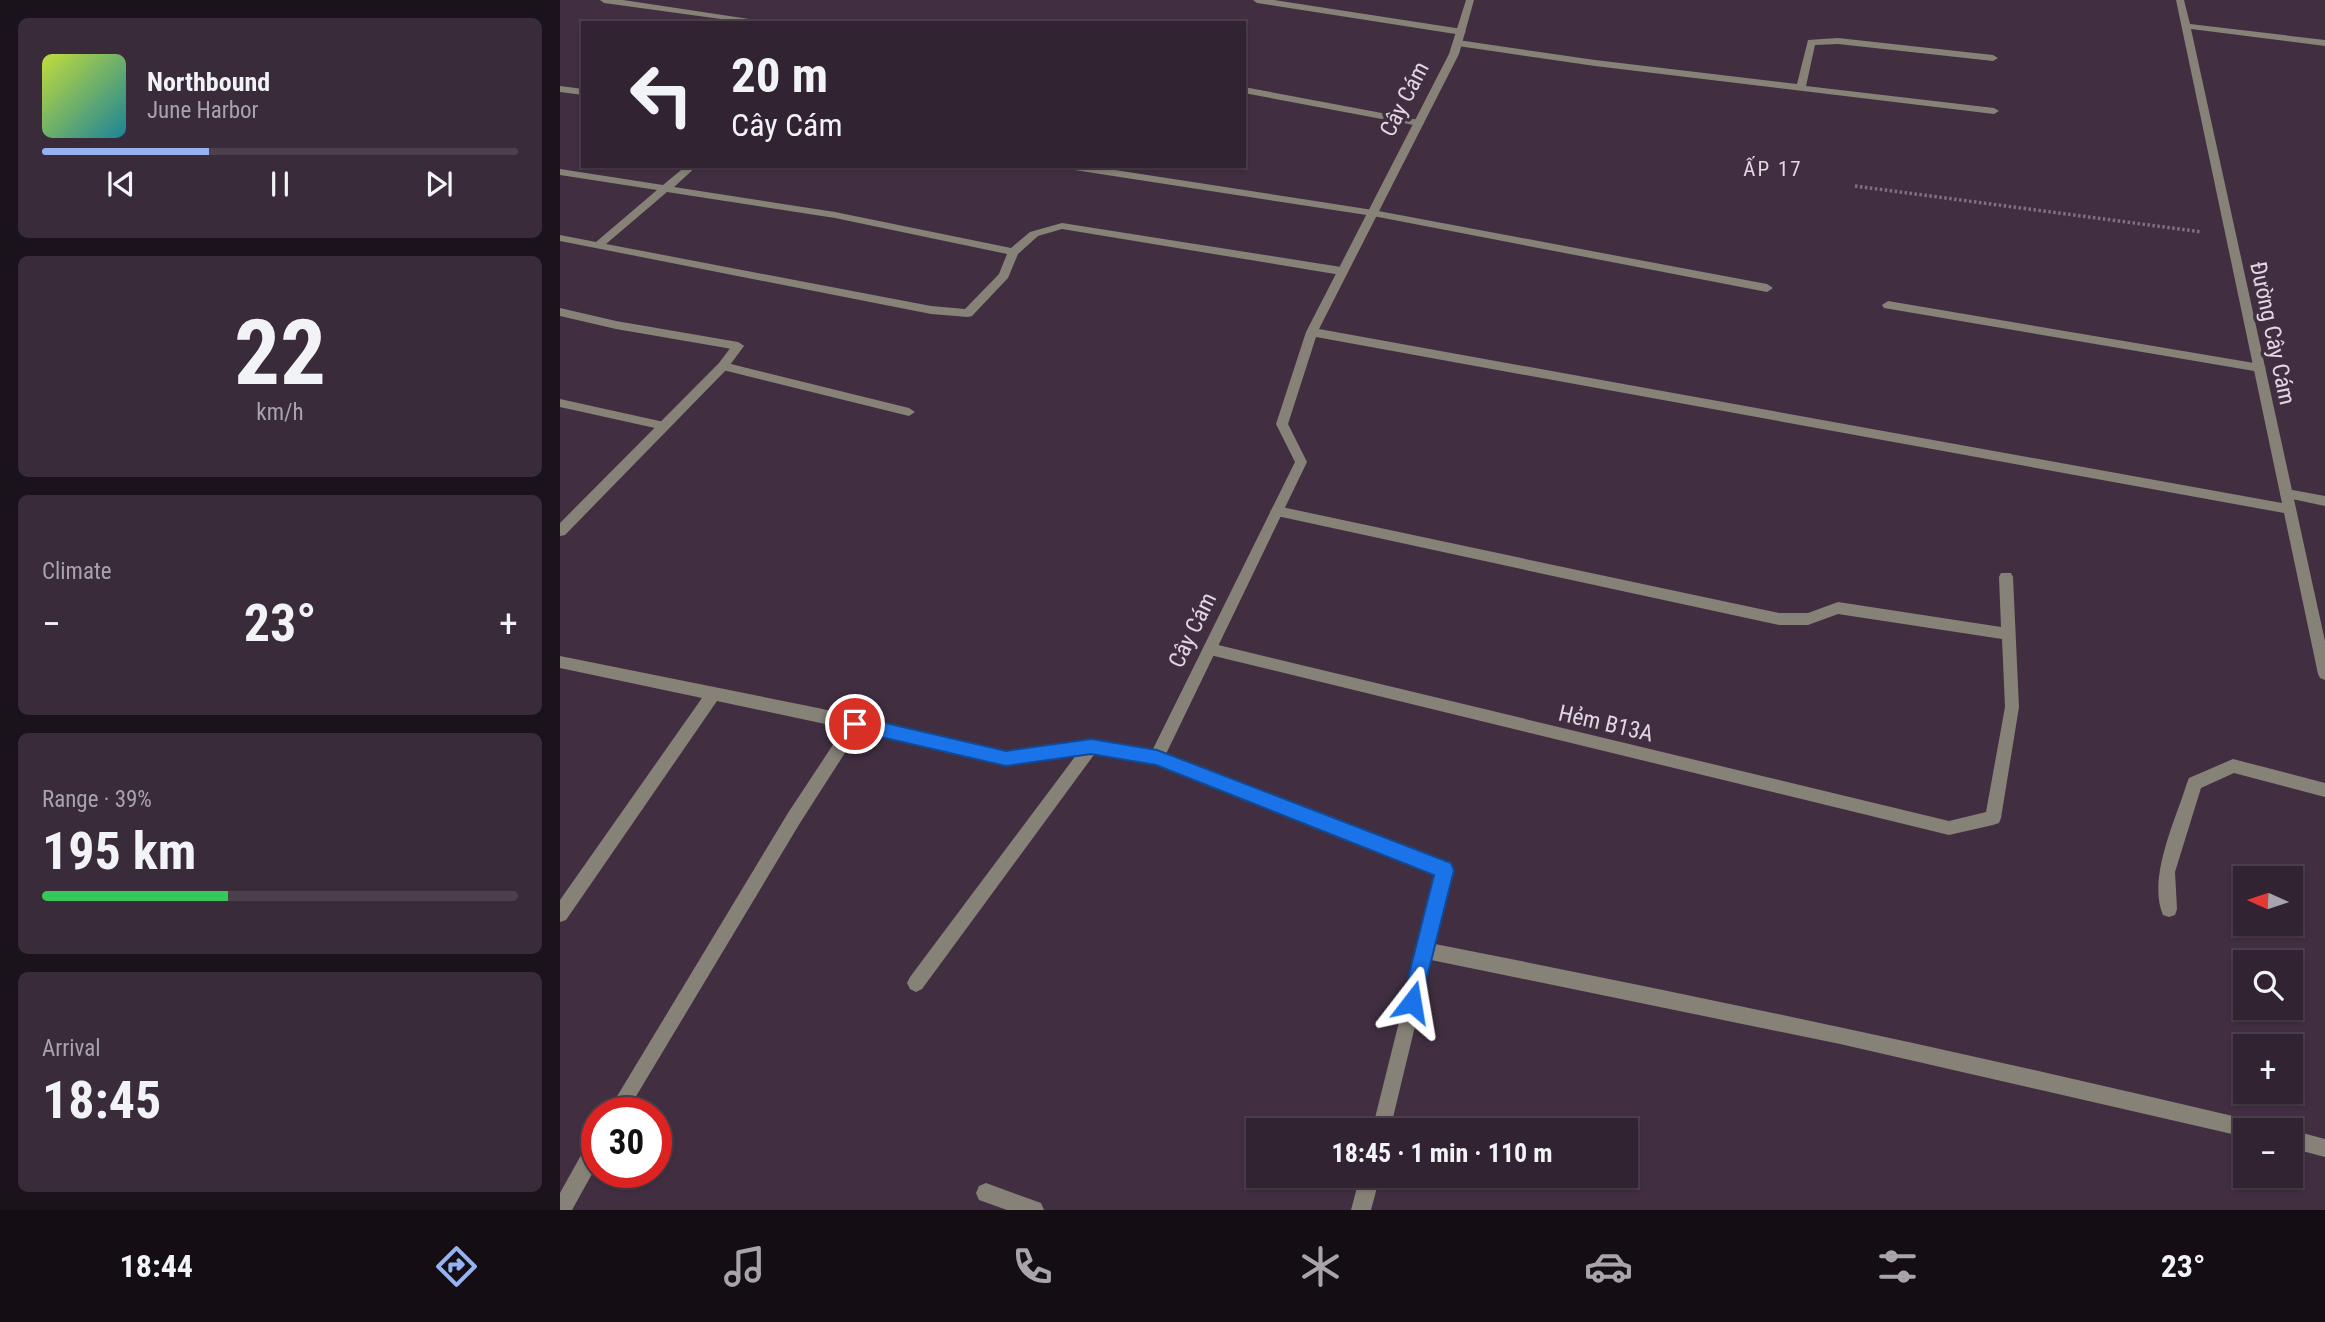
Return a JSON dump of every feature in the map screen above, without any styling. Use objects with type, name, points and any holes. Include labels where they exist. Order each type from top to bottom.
[{"type":"street","points":[[604,0],[756,21]]},
{"type":"street","points":[[1257,0],[1595,63],[1994,111]]},
{"type":"street","name":"Cây Cám","points":[[1157,757],[1301,462],[1282,424],[1312,332],[1460,37],[1470,0]]},
{"type":"street","name":"Đường Cây Cám","points":[[2180,0],[2325,674]]},
{"type":"street","points":[[2186,26],[2325,43]]},
{"type":"street","points":[[1801,86],[1811,42],[1838,41],[1993,58]]},
{"type":"street","points":[[560,89],[581,92]]},
{"type":"street","points":[[1246,90],[1419,123]]},
{"type":"street","points":[[598,245],[690,168]]},
{"type":"street","points":[[1081,168],[1373,214],[1767,288]]},
{"type":"street","points":[[560,172],[835,215],[1013,252]]},
{"type":"street","points":[[560,238],[932,310],[968,313],[1004,275],[1013,252],[1034,234],[1062,226],[1341,271]]},
{"type":"street","points":[[1888,304],[2260,368]]},
{"type":"street","points":[[560,312],[616,325],[738,346],[723,366],[560,531]]},
{"type":"street","points":[[1312,332],[2289,509]]},
{"type":"street","points":[[723,366],[909,412]]},
{"type":"street","points":[[560,403],[664,426]]},
{"type":"street","points":[[2287,494],[2325,501]]},
{"type":"street","points":[[1277,511],[1779,619],[1808,619],[1838,608],[2009,634],[2006,578]]},
{"type":"street","name":"Hẻm B13A","points":[[1210,649],[1949,828],[1993,818],[2012,707],[2009,634]]},
{"type":"street","points":[[560,662],[1006,758],[1091,747],[1157,757],[1445,870],[1384,1118]]},
{"type":"street","points":[[560,914],[715,694]]},
{"type":"street","points":[[626,1097],[794,818],[855,724]]},
{"type":"street","points":[[916,983],[1091,747]]},
{"type":"street","points":[[2169,909],[2167,872],[2195,783],[2233,766],[2325,790]]},
{"type":"street","points":[[1425,950],[1740,1013],[2233,1125]]},
{"type":"street","points":[[2303,1142],[2325,1148]]},
{"type":"street","points":[[561,1210],[581,1174]]},
{"type":"street","points":[[1361,1210],[1367,1188]]},
{"type":"street","points":[[986,1193],[1034,1210]]},
{"type":"path","points":[[1855,186],[2231,237]]},
{"type":"district","name":"ẤP 17","points":[[1773,169]]},
{"type":"route","points":[[855,724],[1006,758],[1091,747],[1157,757],[1445,870],[1412,1002]]}]
